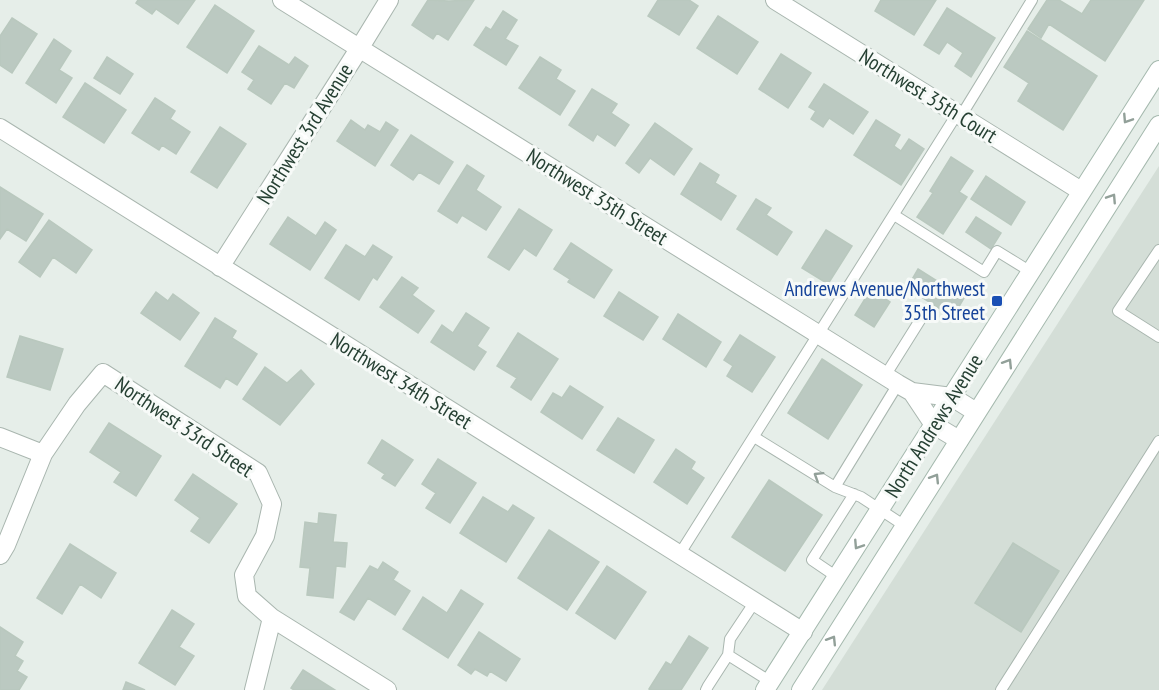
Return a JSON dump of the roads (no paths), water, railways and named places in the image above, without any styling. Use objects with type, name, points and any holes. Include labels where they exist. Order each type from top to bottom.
[{"type":"street","name":"Northwest 35th Street","points":[[282,0],[898,384],[934,424],[959,440]]},
{"type":"street","name":"Northwest 3rd Avenue","points":[[220,267],[389,0]]},
{"type":"street","name":"Northwest 35th Court","points":[[775,0],[1081,191]]},
{"type":"street","name":"North Andrews Avenue","points":[[768,686],[1159,70]]},
{"type":"street","name":"North Andrews Avenue","points":[[801,690],[1159,125]]},
{"type":"street","name":"Northwest 34th Street","points":[[0,128],[802,632]]},
{"type":"street","name":"Northwest 33rd Street","points":[[43,454],[77,404],[103,373],[258,473],[272,504],[265,536],[244,575],[247,596],[272,618],[387,690]]},
{"type":"street","name":"Northwest 35th Street","points":[[898,384],[952,397],[976,412]]},
{"type":"street","points":[[0,436],[43,454],[0,555]]},
{"type":"street","points":[[254,690],[272,618]]},
{"type":"lane","points":[[679,555],[1032,0]]},
{"type":"lane","points":[[894,215],[984,272],[997,251],[1031,272]]},
{"type":"lane","points":[[1159,250],[1119,311],[1159,337]]},
{"type":"lane","points":[[836,487],[898,384],[927,309]]},
{"type":"lane","points":[[754,437],[836,487],[861,497],[905,526]]},
{"type":"lane","points":[[1001,690],[1159,441]]},
{"type":"lane","points":[[837,578],[812,560],[854,494]]},
{"type":"lane","points":[[706,690],[728,655],[730,639],[754,603]]},
{"type":"lane","points":[[728,655],[768,686]]},
{"type":"place","name":"Andrews Avenue/Northwest 35th Street","points":[[997,301]]}]
